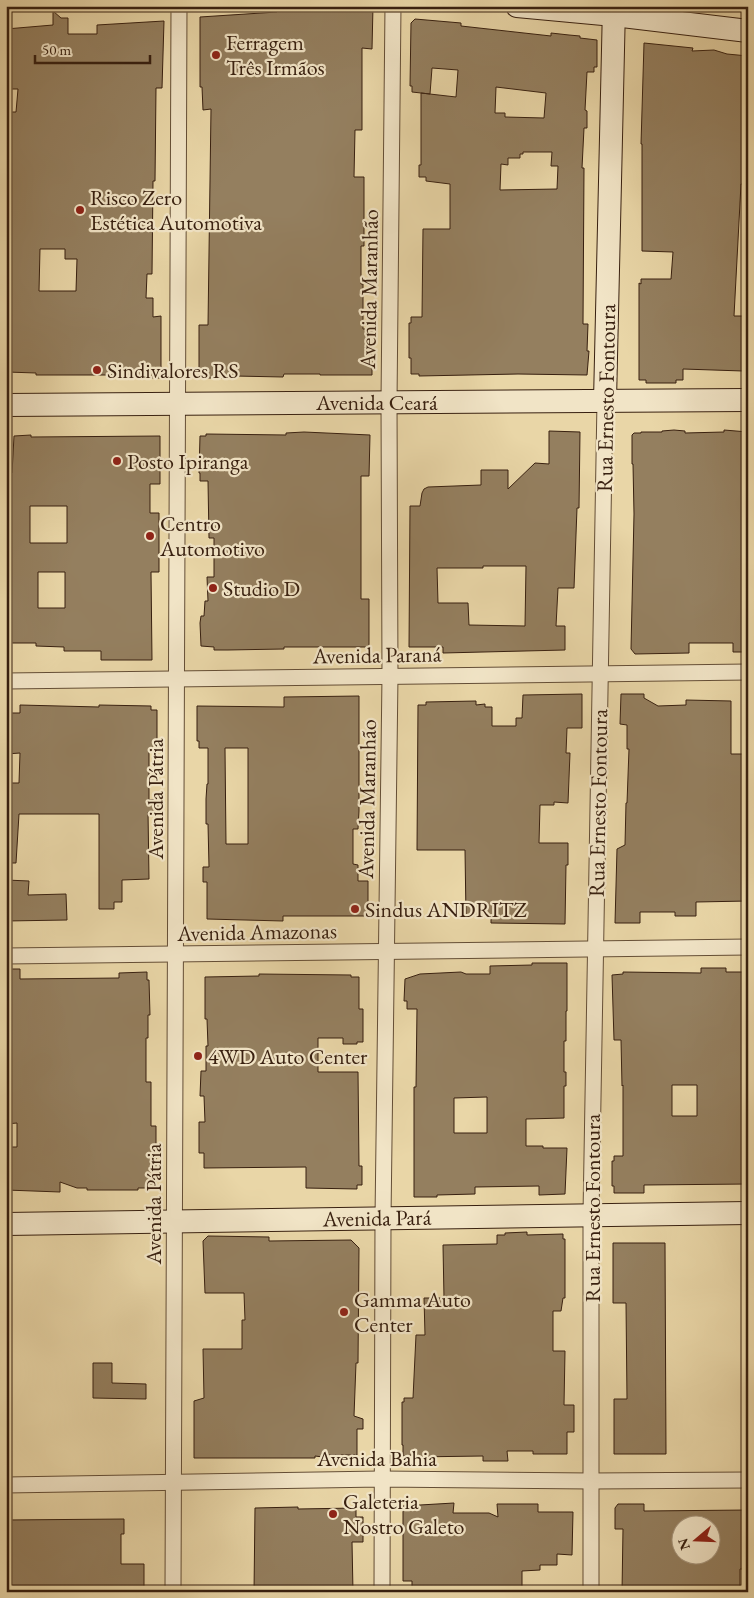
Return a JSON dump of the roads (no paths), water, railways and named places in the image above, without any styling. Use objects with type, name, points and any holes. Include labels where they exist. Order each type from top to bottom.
[{"type":"street","name":"Avenida Pátria","points":[[173,1592],[179,6]]},
{"type":"street","name":"Avenida Maranhão","points":[[382,1592],[381,1479],[390,676],[389,402],[393,6]]},
{"type":"street","points":[[517,6],[614,11],[748,31]]},
{"type":"street","name":"Rua Ernesto Fontoura","points":[[591,1592],[591,1214],[605,401],[614,11]]},
{"type":"street","name":"Avenida Ceará","points":[[6,405],[748,400]]},
{"type":"street","name":"Avenida Paraná","points":[[6,681],[748,672]]},
{"type":"street","name":"Avenida Amazonas","points":[[6,956],[748,947]]},
{"type":"street","name":"Avenida Pará","points":[[6,1224],[748,1213]]},
{"type":"street","name":"Avenida Bahia","points":[[6,1485],[381,1479],[591,1482],[748,1480]]},
{"type":"place","name":"Ferragem Três Irmãos","points":[[216,55]]},
{"type":"place","name":"Risco Zero Estética Automotiva","points":[[80,210]]},
{"type":"place","name":"Sindivalores RS","points":[[97,370]]},
{"type":"place","name":"Posto Ipiranga","points":[[117,461]]},
{"type":"place","name":"Centro Automotivo","points":[[150,536]]},
{"type":"place","name":"Studio D","points":[[213,588]]},
{"type":"place","name":"Sindus ANDRITZ","points":[[355,909]]},
{"type":"place","name":"4WD Auto Center","points":[[198,1056]]},
{"type":"place","name":"Gamma Auto Center","points":[[344,1312]]},
{"type":"place","name":"Galeteria Nostro Galeto","points":[[333,1514]]}]
